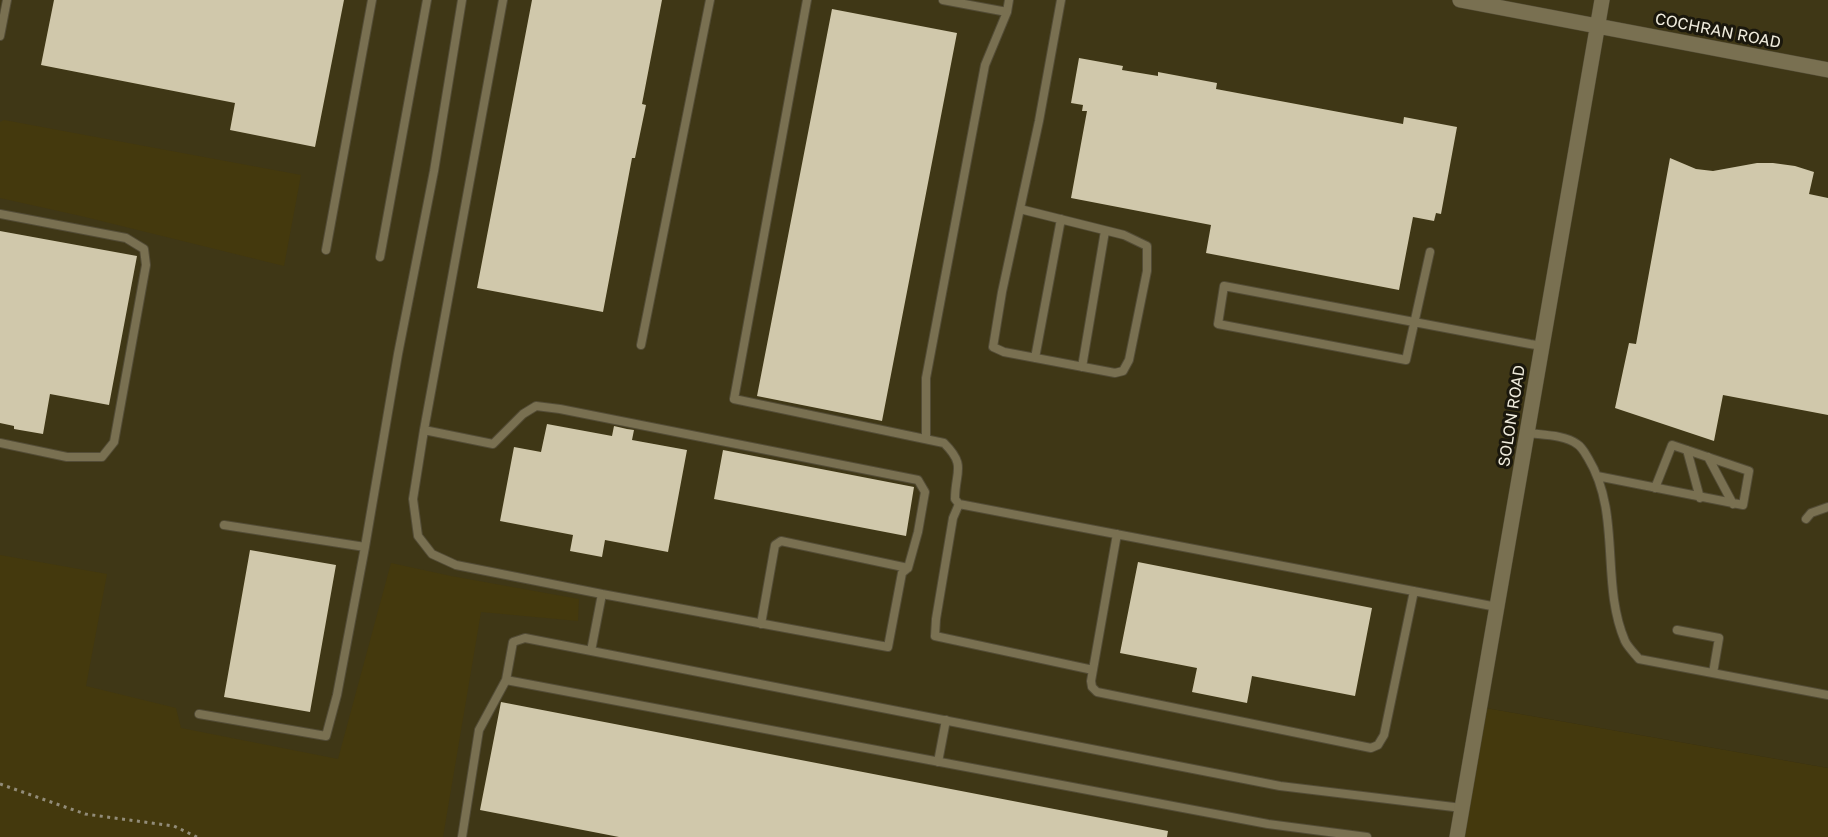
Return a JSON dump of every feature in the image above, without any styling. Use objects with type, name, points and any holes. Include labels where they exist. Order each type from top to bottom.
[{"type":"street","name":"COCHRAN ROAD","points":[[1460,0],[1828,70]]},
{"type":"street","name":"SOLON ROAD","points":[[1457,837],[1602,0]]},
{"type":"lane","points":[[0,36],[7,0]]},
{"type":"lane","points":[[326,250],[372,0]]},
{"type":"lane","points":[[380,257],[427,0]]},
{"type":"lane","points":[[199,714],[326,736],[337,695],[365,547],[398,354],[434,171],[462,0]]},
{"type":"lane","points":[[424,430],[493,444],[523,414],[536,406],[918,480],[925,492],[918,532],[908,568],[902,573],[888,647],[456,565],[432,554],[418,536],[414,499],[424,430],[502,0]]},
{"type":"lane","points":[[641,345],[710,0]]},
{"type":"lane","points":[[807,0],[734,399],[944,443],[956,455],[959,467],[955,499],[959,504],[1497,607]]},
{"type":"lane","points":[[943,0],[1006,12]]},
{"type":"lane","points":[[926,439],[928,366],[986,65],[1009,0]]},
{"type":"lane","points":[[1020,209],[1124,235],[1147,246],[1147,271],[1129,360],[1123,371],[1115,373],[1082,367],[1004,352],[993,347],[1002,292],[1020,209],[1039,122],[1061,0]]},
{"type":"lane","points":[[0,214],[126,238],[144,249],[146,265],[114,442],[102,457],[66,457],[0,443]]},
{"type":"lane","points":[[1035,358],[1061,219]]},
{"type":"lane","points":[[1082,367],[1105,231]]},
{"type":"lane","points":[[1430,252],[1415,322],[1406,360],[1218,324],[1224,286],[1415,322],[1542,346]]},
{"type":"lane","points":[[1528,433],[1576,442],[1582,448],[1597,476],[1611,538],[1615,604],[1626,643],[1639,659],[1828,695]]},
{"type":"lane","points":[[1597,476],[1700,498],[1743,505],[1749,471],[1672,446],[1655,488]]},
{"type":"lane","points":[[1687,450],[1700,498]]},
{"type":"lane","points":[[1708,457],[1733,504]]},
{"type":"lane","points":[[959,504],[953,518],[935,636],[1093,670]]},
{"type":"lane","points":[[1806,519],[1811,513],[1828,507]]},
{"type":"lane","points":[[224,525],[365,547]]},
{"type":"lane","points":[[1117,534],[1091,681],[1092,687],[1097,692],[1371,748],[1378,745],[1384,735],[1414,591]]},
{"type":"lane","points":[[761,624],[775,545],[781,541],[908,568]]},
{"type":"lane","points":[[591,651],[602,594]]},
{"type":"lane","points":[[1677,630],[1719,638],[1713,673]]},
{"type":"lane","points":[[462,837],[479,730],[506,680],[513,642],[525,638],[1280,786],[1462,808]]},
{"type":"lane","points":[[506,680],[1268,824],[1367,837]]},
{"type":"lane","points":[[938,762],[946,720]]},
{"type":"path","points":[[0,784],[85,814],[174,826],[197,837]]},
{"type":"shaded area","points":[[0,0],[1828,0],[1828,768],[1480,707],[1457,837],[379,837],[0,735]]},
{"type":"shaded area","points":[[4,120],[301,175],[284,266],[0,198],[0,122]]},
{"type":"shaded area","points":[[0,555],[107,574],[86,686],[176,708],[181,728],[338,759],[391,563],[579,599],[578,621],[481,612],[443,837],[0,837]]},
{"type":"shaded area","points":[[1480,707],[1828,768],[1828,837],[1457,837]]},
{"type":"building","points":[[54,0],[344,0],[315,147],[230,130],[235,103],[41,65]]},
{"type":"building","points":[[532,0],[662,0],[642,104],[646,105],[635,158],[632,158],[603,312],[477,288]]},
{"type":"building","points":[[832,9],[957,33],[882,421],[757,396]]},
{"type":"building","points":[[1079,58],[1123,66],[1122,70],[1158,76],[1158,72],[1217,83],[1216,89],[1403,124],[1404,117],[1457,127],[1441,214],[1436,213],[1434,221],[1413,217],[1399,290],[1206,253],[1211,225],[1071,198],[1087,111],[1082,111],[1083,105],[1071,103]]},
{"type":"building","points":[[1670,158],[1696,169],[1713,171],[1757,163],[1773,163],[1814,172],[1809,194],[1828,198],[1828,415],[1723,395],[1714,441],[1615,408],[1629,343],[1636,344]]},
{"type":"building","points":[[0,231],[137,256],[109,405],[50,394],[43,434],[14,429],[14,426],[0,423]]},
{"type":"building","points":[[547,424],[612,436],[614,426],[634,430],[632,440],[687,450],[668,552],[605,540],[602,557],[570,551],[573,535],[500,521],[514,447],[541,452]]},
{"type":"building","points":[[723,450],[914,487],[906,536],[714,499]]},
{"type":"building","points":[[250,550],[336,565],[310,712],[224,697]]},
{"type":"building","points":[[1138,562],[1372,608],[1355,696],[1252,676],[1247,703],[1192,692],[1197,668],[1120,653]]},
{"type":"building","points":[[501,702],[1168,831],[1167,837],[619,837],[480,810]]}]
